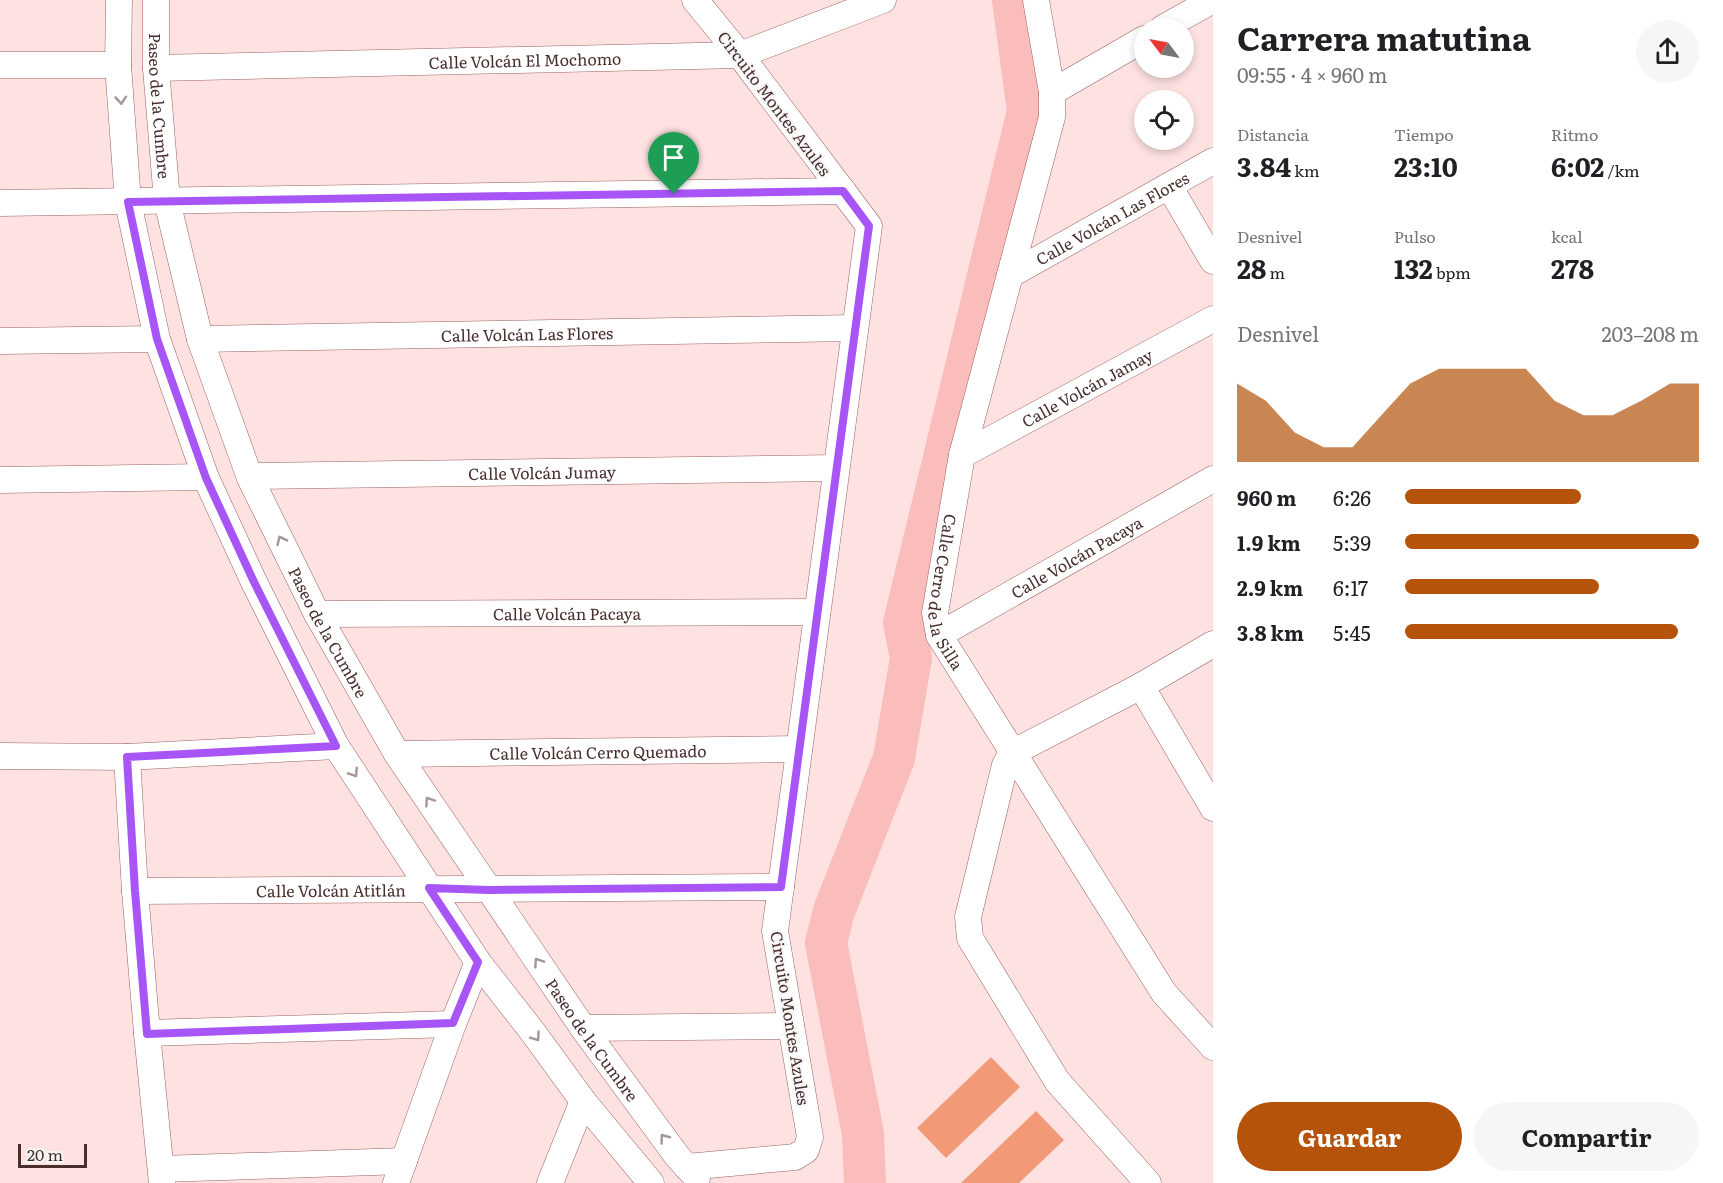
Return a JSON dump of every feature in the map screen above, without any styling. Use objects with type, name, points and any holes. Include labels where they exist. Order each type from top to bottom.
[{"type":"street","points":[[119,0],[118,65],[128,202],[157,339],[205,477],[254,582],[336,746],[478,962],[532,1030],[583,1101],[651,1183]]},
{"type":"street","name":"Paseo de la Cumbre","points":[[156,0],[156,68],[167,201],[200,339],[250,476],[317,614],[397,754],[583,1028],[694,1175]]},
{"type":"street","name":"Circuito Montes Azules","points":[[694,1175],[795,1157],[806,1150],[810,1137],[775,931],[869,226],[740,55],[695,0]]},
{"type":"street","name":"Calle Cerro de la Silla","points":[[1036,0],[1052,92],[1052,117],[962,455],[934,613],[939,635],[1164,993],[1213,1047]]},
{"type":"street","points":[[1181,18],[1213,0]]},
{"type":"street","name":"Calle Volcán El Mochomo","points":[[156,68],[740,55],[877,1]]},
{"type":"street","points":[[1052,92],[1134,45]]},
{"type":"street","points":[[0,65],[118,65]]},
{"type":"street","name":"Calle Volcán Las Flores","points":[[1010,275],[1213,161]]},
{"type":"street","points":[[1169,186],[1213,261]]},
{"type":"street","points":[[0,203],[843,191]]},
{"type":"street","name":"Calle Volcán Jamay","points":[[962,455],[1213,319]]},
{"type":"street","name":"Calle Volcán Las Flores","points":[[200,339],[855,328]]},
{"type":"street","points":[[0,341],[157,339]]},
{"type":"street","name":"Calle Volcán Jumay","points":[[250,476],[836,468]]},
{"type":"street","points":[[0,480],[205,477]]},
{"type":"street","name":"Calle Volcán Pacaya","points":[[939,635],[1213,479]]},
{"type":"street","name":"Calle Volcán Pacaya","points":[[317,614],[818,612]]},
{"type":"street","points":[[1148,1183],[1057,1081],[970,938],[968,917],[1005,765],[1012,753],[1141,686],[1213,644]]},
{"type":"street","points":[[1141,686],[1213,808]]},
{"type":"street","points":[[0,756],[127,757],[336,746]]},
{"type":"street","name":"Calle Volcán Cerro Quemado","points":[[397,754],[800,749]]},
{"type":"street","points":[[127,757],[135,891],[162,1176],[400,1172],[453,1023],[478,962]]},
{"type":"street","name":"Calle Volcán Atitlán","points":[[135,891],[781,887]]},
{"type":"street","points":[[147,1034],[453,1023]]},
{"type":"street","points":[[583,1028],[791,1026]]},
{"type":"street","points":[[550,1183],[583,1101]]},
{"type":"building","points":[[991,1057],[1020,1087],[946,1158],[917,1128]]},
{"type":"building","points":[[1036,1111],[1064,1140],[1019,1183],[961,1183]]},
{"type":"waterway","points":[[865,1183],[863,1134],[826,943],[834,911],[894,758],[911,658],[904,623],[1028,111],[1013,0]]},
{"type":"route","points":[[843,191],[869,226],[781,887],[489,890],[429,888],[478,962],[453,1023],[147,1034],[127,757],[336,746],[254,582],[206,478],[157,339],[128,202],[674,194],[843,191]]}]
